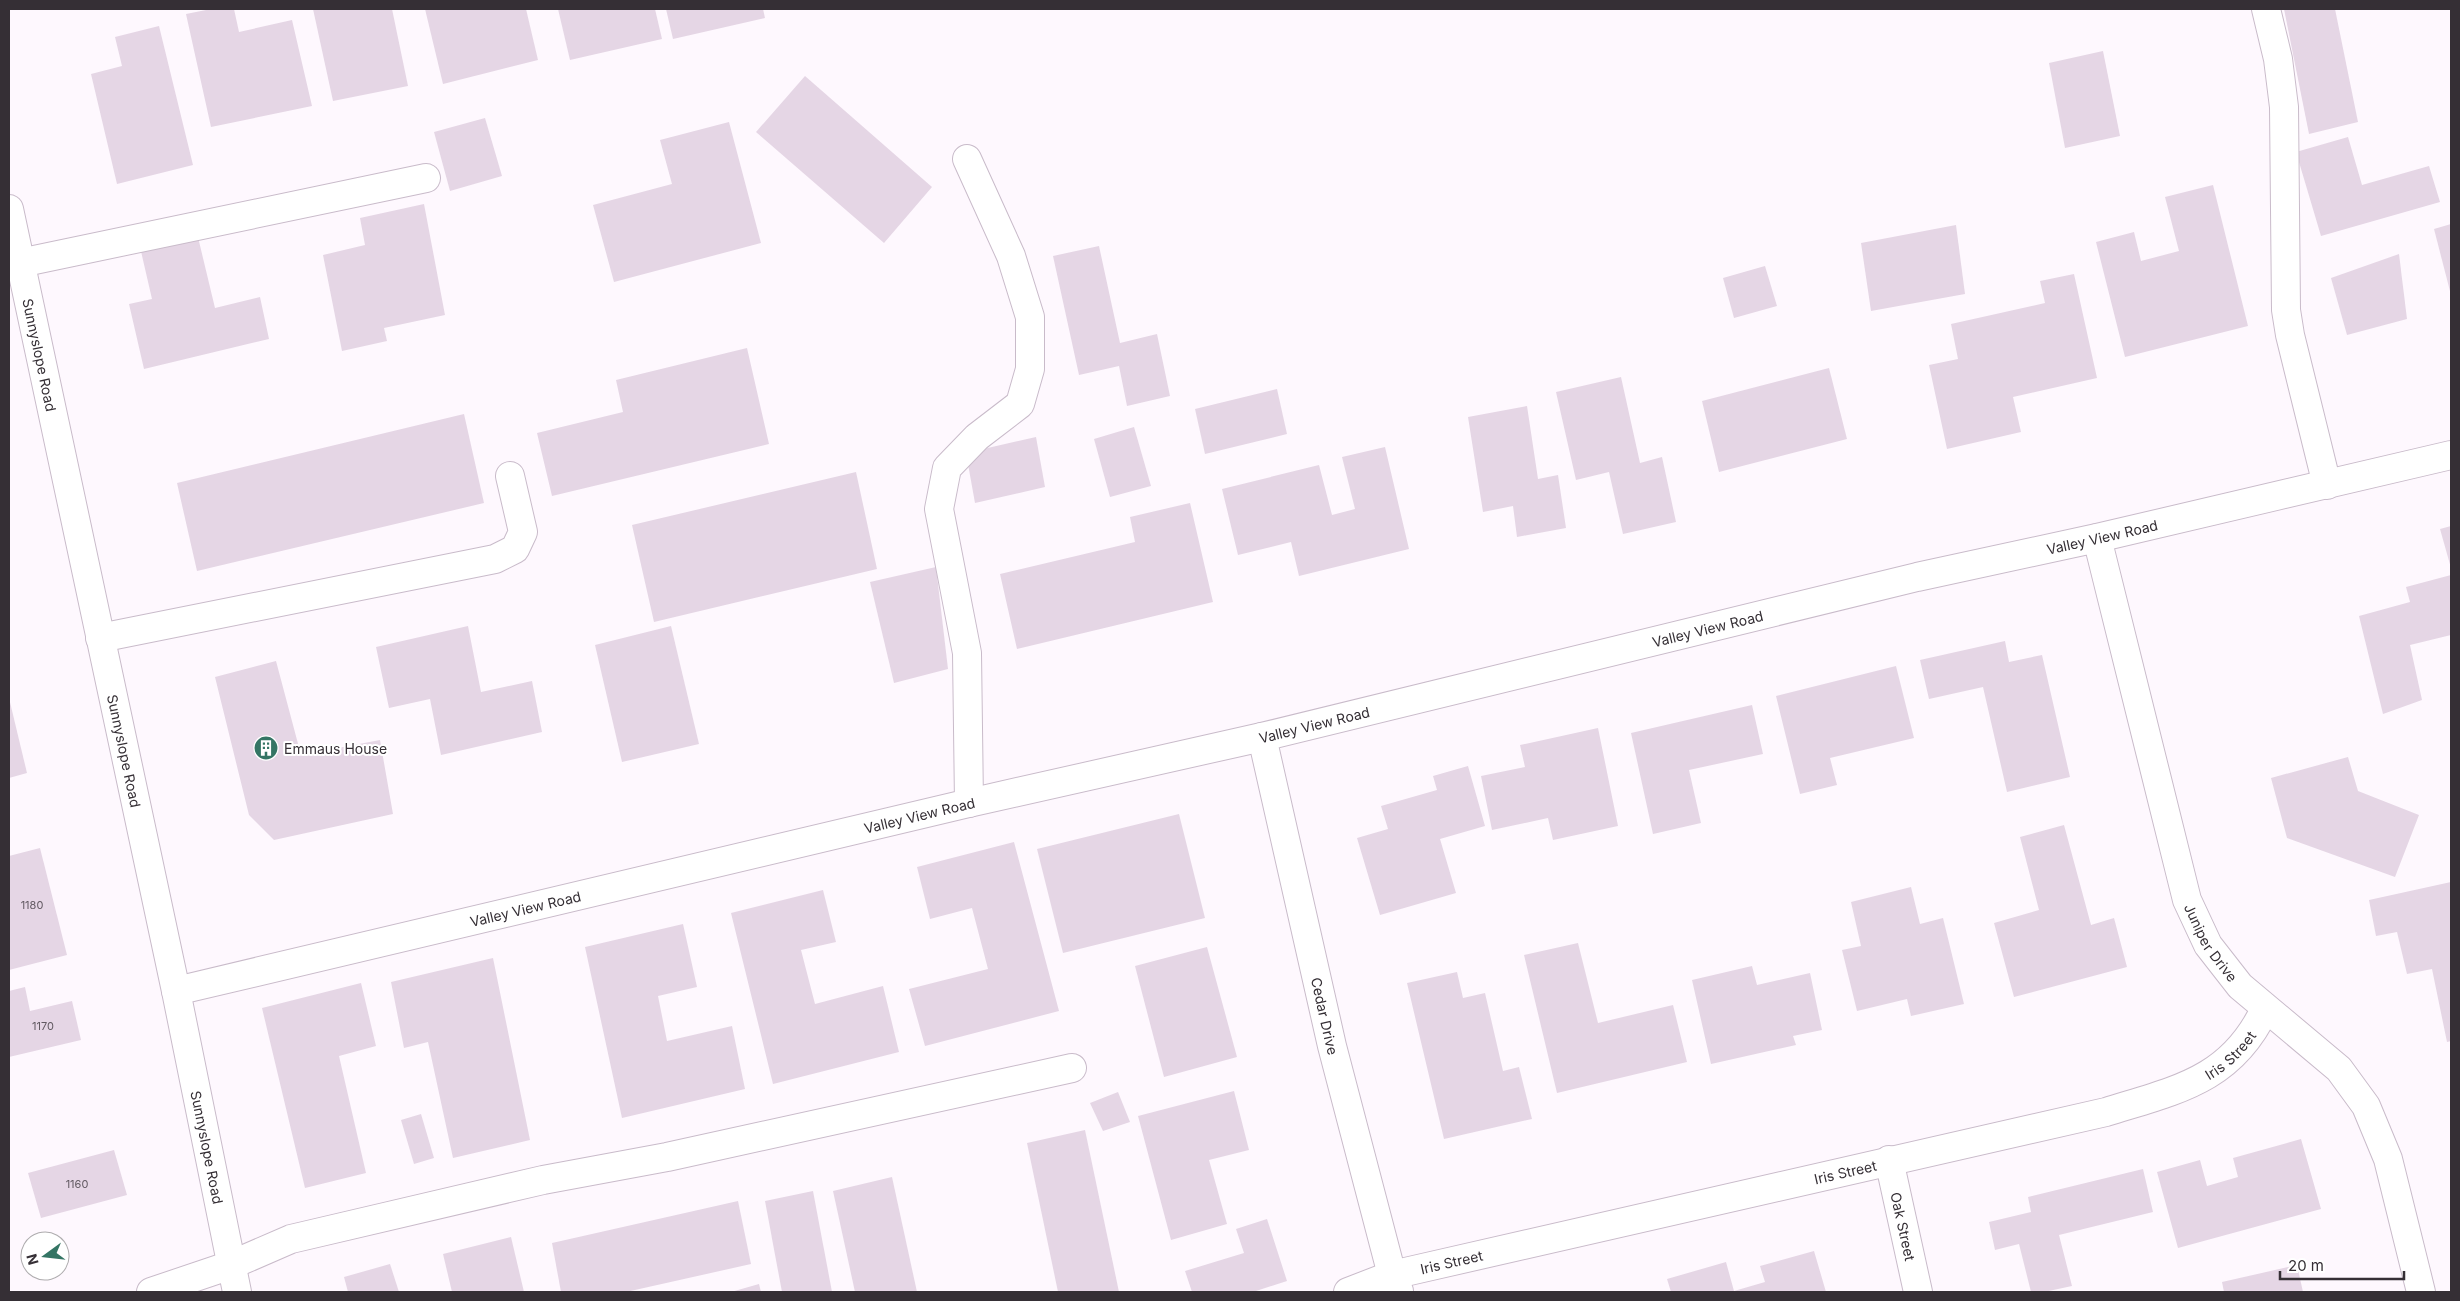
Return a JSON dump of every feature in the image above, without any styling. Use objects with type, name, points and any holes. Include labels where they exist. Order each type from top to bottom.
[{"type":"street","points":[[2266,9],[2278,59],[2284,107],[2286,310],[2290,335],[2327,485]]},
{"type":"street","points":[[967,159],[1011,256],[1030,317],[1030,369],[1020,404],[977,437],[947,468],[939,509],[967,653],[969,803]]},
{"type":"street","points":[[20,263],[426,178]]},
{"type":"street","name":"Sunnyslope Road","points":[[9,209],[176,991],[237,1292]]},
{"type":"street","name":"Valley View Road","points":[[176,991],[969,803],[1262,737],[1917,577],[2097,538],[2451,455]]},
{"type":"street","points":[[100,638],[495,559],[515,549],[522,532],[510,476]]},
{"type":"street","name":"Juniper Drive","points":[[2097,538],[2187,900],[2208,945],[2240,986],[2265,1009],[2339,1069],[2366,1106],[2388,1159],[2421,1292]]},
{"type":"street","name":"Cedar Drive","points":[[1262,737],[1332,1046],[1396,1284]]},
{"type":"street","name":"Iris Street","points":[[1348,1292],[1396,1284],[1889,1160],[1988,1140],[2106,1112],[2180,1088],[2210,1074],[2240,1050],[2256,1029],[2265,1009]]},
{"type":"street","points":[[151,1292],[231,1264],[290,1239],[543,1180],[667,1157],[1072,1068]]},
{"type":"street","name":"Oak Street","points":[[1889,1160],[1918,1292]]},
{"type":"building","points":[[211,9],[234,9],[239,32],[292,20],[312,106],[211,127],[186,14]]},
{"type":"building","points":[[313,9],[392,9],[408,86],[333,101]]},
{"type":"building","points":[[425,9],[526,9],[538,60],[443,84]]},
{"type":"building","points":[[558,9],[655,9],[662,39],[570,60]]},
{"type":"building","points":[[666,9],[763,9],[765,18],[673,39]]},
{"type":"building","points":[[2284,9],[2335,9],[2358,122],[2309,134]]},
{"type":"building","points":[[159,26],[193,165],[117,184],[91,74],[122,66],[115,37]]},
{"type":"building","points":[[2103,51],[2120,136],[2065,148],[2049,63]]},
{"type":"building","points":[[805,76],[932,187],[884,243],[756,132]]},
{"type":"building","points":[[485,118],[502,176],[450,191],[434,132]]},
{"type":"building","points":[[729,122],[761,243],[614,282],[593,205],[672,184],[660,140]]},
{"type":"building","points":[[2348,137],[2362,185],[2429,166],[2440,202],[2321,236],[2296,152]]},
{"type":"building","points":[[2213,185],[2248,326],[2125,357],[2096,242],[2134,232],[2141,261],[2179,251],[2165,197]]},
{"type":"building","points":[[424,204],[445,315],[384,328],[387,341],[342,351],[323,255],[365,245],[360,218]]},
{"type":"building","points":[[2451,224],[2451,295],[2434,229]]},
{"type":"building","points":[[1956,225],[1965,294],[1871,311],[1861,243]]},
{"type":"building","points":[[197,233],[215,308],[260,297],[269,339],[144,369],[129,304],[152,299],[140,247]]},
{"type":"building","points":[[1099,246],[1120,343],[1157,334],[1170,396],[1127,406],[1119,366],[1079,375],[1053,256]]},
{"type":"building","points":[[2399,254],[2407,319],[2347,335],[2331,278]]},
{"type":"building","points":[[1765,266],[1777,306],[1734,318],[1723,278]]},
{"type":"building","points":[[2074,274],[2097,378],[2013,397],[2021,432],[1947,449],[1929,365],[1958,359],[1951,324],[2045,303],[2040,281]]},
{"type":"building","points":[[747,348],[769,444],[552,496],[537,433],[623,412],[616,380]]},
{"type":"building","points":[[1829,368],[1847,439],[1719,472],[1702,401]]},
{"type":"building","points":[[1621,377],[1640,463],[1662,457],[1676,522],[1623,534],[1609,472],[1576,480],[1556,392]]},
{"type":"building","points":[[1277,389],[1287,434],[1205,454],[1195,409]]},
{"type":"building","points":[[1527,406],[1538,479],[1558,475],[1566,528],[1517,537],[1513,506],[1483,512],[1468,417]]},
{"type":"building","points":[[464,414],[484,503],[197,571],[177,483]]},
{"type":"building","points":[[1134,427],[1151,486],[1110,497],[1094,439]]},
{"type":"building","points":[[1036,437],[1045,487],[975,503],[966,453]]},
{"type":"building","points":[[1385,447],[1409,549],[1299,576],[1291,542],[1238,555],[1222,489],[1319,465],[1332,515],[1355,509],[1342,457]]},
{"type":"building","points":[[856,472],[877,569],[654,622],[632,525]]},
{"type":"building","points":[[1190,503],[1213,602],[1017,649],[1000,574],[1135,542],[1130,517]]},
{"type":"building","points":[[2451,526],[2451,568],[2440,529]]},
{"type":"building","points":[[936,567],[948,669],[894,683],[870,582]]},
{"type":"building","points":[[2451,575],[2451,635],[2410,645],[2422,700],[2383,714],[2359,616],[2410,602],[2406,587]]},
{"type":"building","points":[[468,626],[481,692],[532,681],[542,732],[441,755],[430,699],[389,708],[376,647]]},
{"type":"building","points":[[671,626],[699,744],[622,762],[595,645]]},
{"type":"building","points":[[2005,641],[2009,662],[2042,655],[2070,777],[2007,792],[1983,687],[1929,699],[1920,660]]},
{"type":"building","name":"Emmaus House","points":[[276,661],[301,755],[380,740],[393,814],[274,840],[249,815],[215,677]]},
{"type":"building","points":[[1896,666],[1914,738],[1830,758],[1837,785],[1800,794],[1776,696]]},
{"type":"building","points":[[9,698],[27,773],[9,778]]},
{"type":"building","points":[[1752,705],[1763,754],[1689,770],[1701,823],[1653,834],[1631,733]]},
{"type":"building","points":[[1598,728],[1618,826],[1553,840],[1548,818],[1492,830],[1481,776],[1525,767],[1520,745]]},
{"type":"building","points":[[2348,757],[2358,791],[2419,815],[2395,877],[2287,838],[2271,778]]},
{"type":"building","points":[[1468,766],[1485,826],[1440,839],[1456,893],[1380,915],[1357,838],[1388,829],[1381,806],[1437,790],[1433,776]]},
{"type":"building","points":[[1179,814],[1205,918],[1063,953],[1037,849]]},
{"type":"building","points":[[2064,825],[2091,925],[2114,918],[2127,967],[2014,997],[1994,923],[2039,910],[2020,837]]},
{"type":"building","points":[[1014,842],[1059,1011],[925,1046],[909,989],[988,969],[972,908],[930,919],[917,867]]},
{"type":"building","points":[[40,848],[67,955],[9,970],[9,856]]},
{"type":"building","points":[[2451,882],[2451,1041],[2447,1042],[2432,969],[2407,974],[2397,932],[2376,936],[2369,900]]},
{"type":"building","points":[[1911,887],[1920,924],[1943,918],[1964,1004],[1911,1016],[1907,999],[1857,1011],[1842,950],[1861,946],[1851,902]]},
{"type":"building","points":[[823,890],[836,942],[801,950],[815,1004],[883,986],[899,1052],[773,1084],[731,913]]},
{"type":"building","points":[[683,924],[697,987],[658,996],[667,1041],[732,1026],[745,1089],[622,1118],[585,947]]},
{"type":"building","points":[[1578,943],[1598,1023],[1673,1005],[1687,1062],[1557,1093],[1524,955]]},
{"type":"building","points":[[1207,947],[1237,1057],[1164,1077],[1135,966]]},
{"type":"building","points":[[493,958],[530,1140],[453,1158],[428,1042],[404,1048],[391,982]]},
{"type":"building","points":[[1752,966],[1757,985],[1810,973],[1822,1030],[1793,1036],[1796,1045],[1711,1064],[1692,980]]},
{"type":"building","points":[[1457,972],[1463,998],[1485,993],[1503,1071],[1519,1067],[1532,1119],[1444,1139],[1407,983]]},
{"type":"building","points":[[361,983],[376,1046],[339,1056],[366,1173],[305,1188],[262,1008]]},
{"type":"building","points":[[25,987],[30,1011],[72,1001],[81,1040],[9,1057],[9,991]]},
{"type":"building","points":[[1234,1091],[1249,1150],[1209,1160],[1227,1224],[1171,1240],[1138,1116]]},
{"type":"building","points":[[1118,1092],[1130,1122],[1103,1131],[1090,1103]]},
{"type":"building","points":[[421,1114],[434,1158],[414,1164],[401,1120]]},
{"type":"building","points":[[1085,1130],[1119,1292],[1058,1292],[1027,1143]]},
{"type":"building","points":[[2301,1139],[2321,1209],[2178,1248],[2157,1172],[2200,1160],[2207,1186],[2238,1177],[2233,1158]]},
{"type":"building","points":[[114,1150],[127,1195],[41,1218],[28,1173]]},
{"type":"building","points":[[2143,1169],[2153,1212],[2059,1235],[2072,1286],[2044,1292],[2031,1292],[2019,1244],[1995,1250],[1989,1222],[2031,1212],[2028,1197]]},
{"type":"building","points":[[892,1177],[917,1292],[855,1292],[833,1191]]},
{"type":"building","points":[[813,1191],[832,1292],[782,1292],[765,1201]]},
{"type":"building","points":[[738,1201],[751,1264],[626,1292],[561,1292],[552,1243]]},
{"type":"building","points":[[1267,1219],[1287,1281],[1253,1292],[1192,1292],[1185,1271],[1244,1253],[1236,1229]]},
{"type":"building","points":[[511,1237],[524,1292],[452,1292],[443,1254]]},
{"type":"building","points":[[1814,1251],[1826,1292],[1671,1292],[1667,1279],[1726,1262],[1734,1291],[1765,1282],[1760,1266]]},
{"type":"building","points":[[390,1264],[399,1292],[348,1292],[344,1277]]},
{"type":"building","points":[[2297,1265],[2303,1292],[2224,1292],[2222,1282]]},
{"type":"building","points":[[759,1284],[761,1292],[731,1292]]},
{"type":"place","name":"Emmaus House","points":[[266,748]]}]
